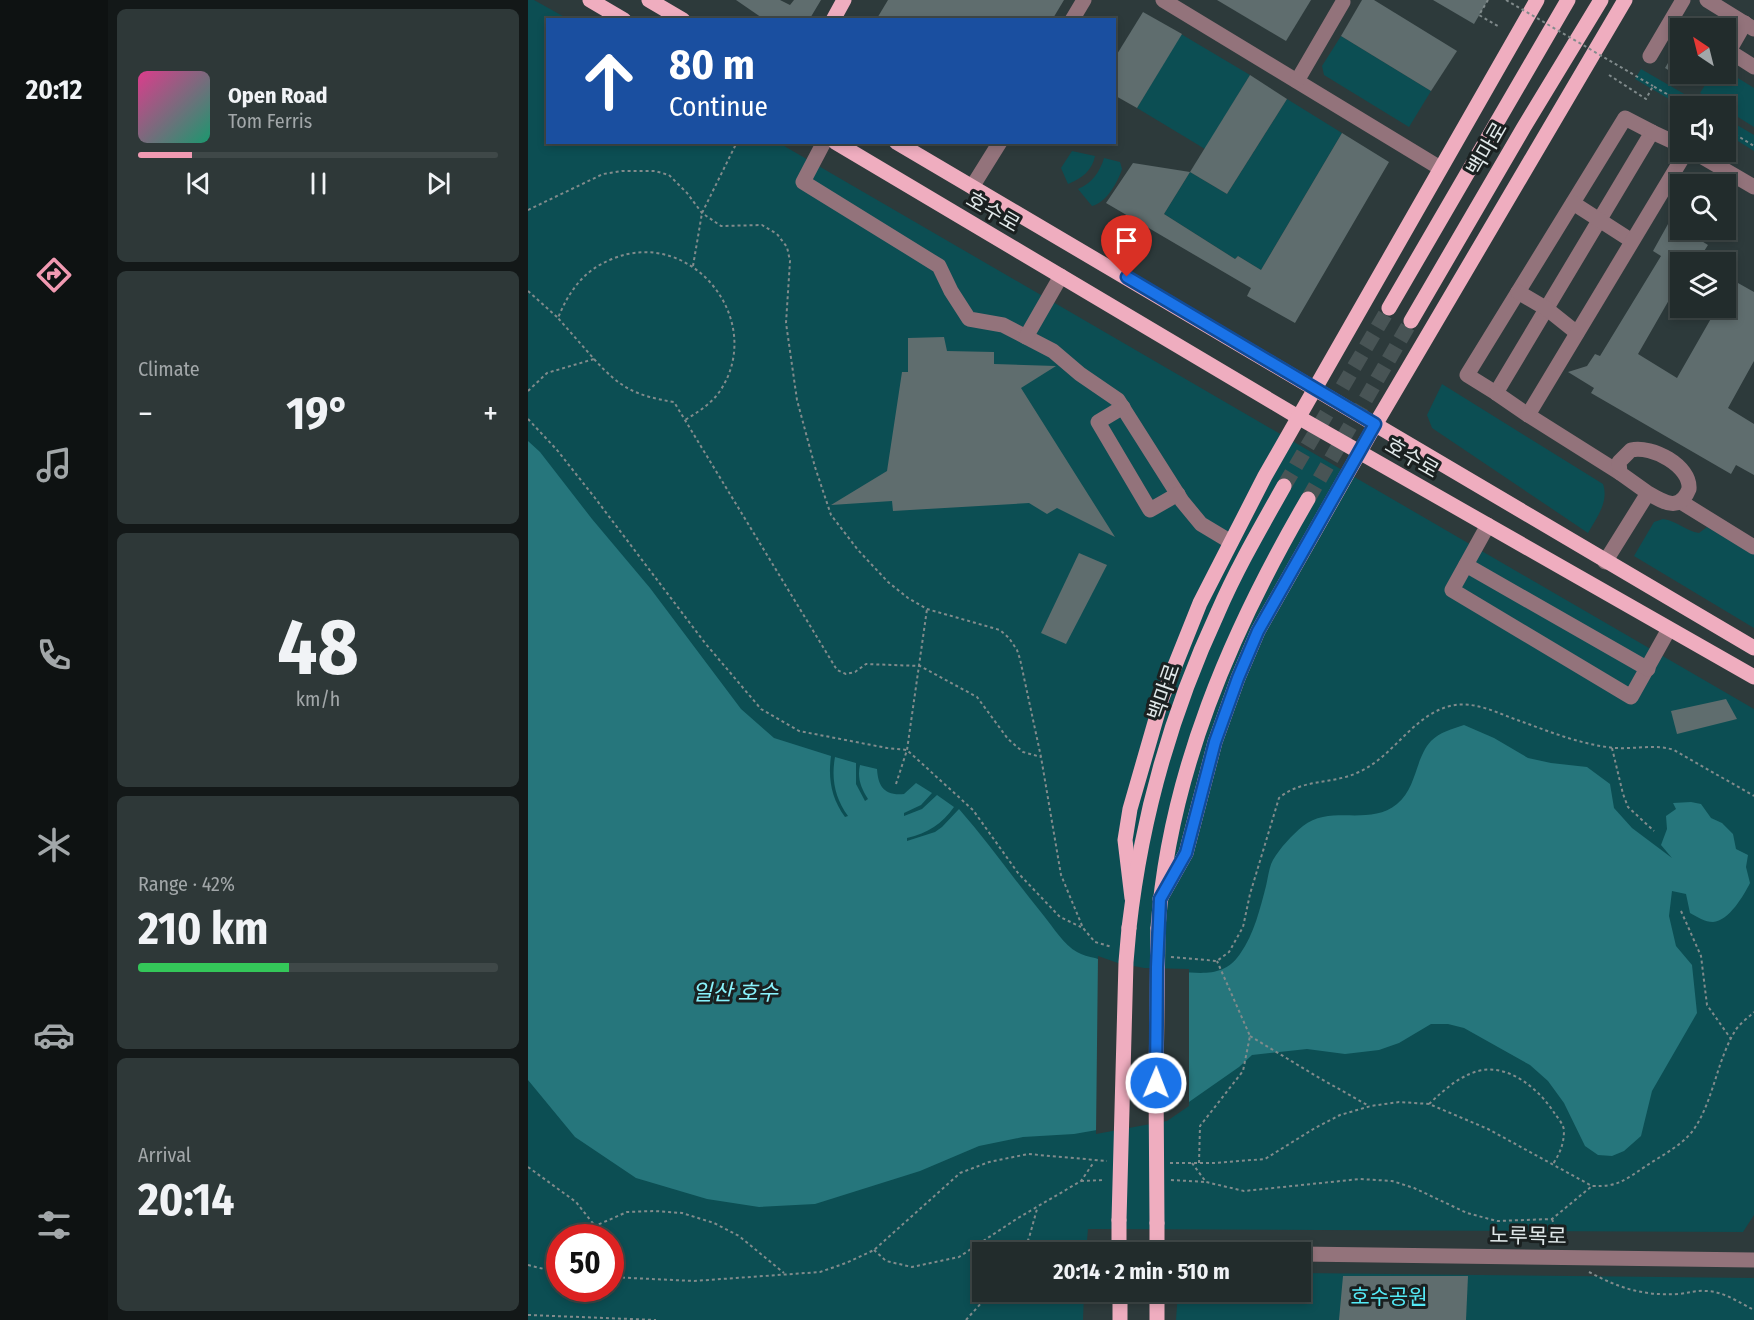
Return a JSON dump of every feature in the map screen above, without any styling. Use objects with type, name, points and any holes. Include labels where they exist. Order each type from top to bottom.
[{"type":"main road","points":[[590,0],[621,18]]},
{"type":"main road","points":[[649,0],[680,18]]},
{"type":"main road","points":[[834,18],[844,0]]},
{"type":"main road","points":[[1132,898],[1125,840],[1137,782],[1154,723],[1180,649],[1200,603],[1314,388],[1537,0]]},
{"type":"main road","name":"백마로","points":[[1389,308],[1568,0]]},
{"type":"main road","name":"백마로","points":[[1411,321],[1601,0]]},
{"type":"main road","points":[[1160,899],[1186,853],[1215,742],[1251,646],[1271,605],[1625,0]]},
{"type":"main road","name":"호수로","points":[[838,144],[1298,417],[1754,677]]},
{"type":"main road","name":"호수로","points":[[899,144],[1754,648]]},
{"type":"main road","name":"백마로","points":[[1119,1242],[1126,962],[1132,898],[1152,801],[1187,685],[1217,612],[1239,566],[1284,486]]},
{"type":"main road","points":[[1157,1242],[1158,928],[1160,899],[1180,797],[1211,696],[1245,614],[1308,498]]},
{"type":"main road","points":[[1120,1302],[1120,1320]]},
{"type":"main road","points":[[1157,1302],[1157,1320]]},
{"type":"street","points":[[1073,18],[1084,0]]},
{"type":"street","points":[[1162,0],[1440,168]]},
{"type":"street","points":[[1650,56],[1683,0]]},
{"type":"street","points":[[1708,0],[1751,27],[1730,51],[1754,67]]},
{"type":"street","points":[[1297,81],[1343,2]]},
{"type":"street","points":[[1670,140],[1625,118],[1467,375],[1648,493],[1667,502],[1681,502],[1754,548]]},
{"type":"street","points":[[1496,393],[1652,132]]},
{"type":"street","points":[[823,144],[803,182],[939,266],[951,291],[969,319],[1003,326],[1053,351],[1080,374],[1118,400],[1178,494],[1201,524],[1231,542]]},
{"type":"street","points":[[972,187],[999,144]]},
{"type":"street","points":[[1528,415],[1680,162]]},
{"type":"street","points":[[1711,162],[1754,187]]},
{"type":"street","points":[[1573,203],[1632,241]]},
{"type":"street","points":[[1026,337],[1061,276]]},
{"type":"street","points":[[1518,292],[1546,309],[1577,333]]},
{"type":"street","points":[[1123,407],[1098,422],[1150,510],[1178,494]]},
{"type":"street","points":[[1620,473],[1619,462],[1626,454],[1637,449],[1652,450],[1674,463],[1689,480],[1689,489],[1681,502]]},
{"type":"street","points":[[1605,562],[1648,493]]},
{"type":"street","points":[[1488,525],[1452,590],[1631,697],[1669,629]]},
{"type":"street","points":[[1466,565],[1648,669]]},
{"type":"street","name":"노루목로","points":[[1311,1254],[1754,1260]]},
{"type":"path","points":[[1488,0],[1479,15],[1498,26]]},
{"type":"path","points":[[1506,0],[1670,96]]},
{"type":"path","points":[[1609,75],[1646,99],[1653,86]]},
{"type":"path","points":[[1736,135],[1754,146]]},
{"type":"path","points":[[692,267],[702,213],[735,144]]},
{"type":"path","points":[[528,210],[603,174],[640,170],[655,171],[669,175],[702,213],[721,226],[762,225],[777,234],[787,248],[790,261],[786,323],[797,400],[831,515],[858,550],[888,582],[908,598],[927,609],[1000,630],[1010,638],[1020,659],[1041,757],[1061,875],[1083,928],[1095,942],[1122,950]]},
{"type":"path","points":[[558,318],[565,299],[578,282],[605,262],[621,255],[648,251],[671,256],[692,267],[712,284],[726,306],[734,331],[735,345],[731,369],[719,391],[705,407],[685,420]]},
{"type":"path","points":[[528,291],[558,318],[613,380],[648,398],[674,402],[837,670],[846,674],[855,672],[866,664],[920,666],[976,697],[1008,739],[1023,752],[1041,757]]},
{"type":"path","points":[[528,391],[547,373],[594,359]]},
{"type":"path","points":[[528,419],[596,498],[705,643],[761,708],[799,731],[907,750],[973,810],[1018,873],[1060,917],[1083,928]]},
{"type":"path","points":[[896,784],[907,750],[927,609]]},
{"type":"path","points":[[1168,957],[1217,960],[1229,952],[1243,927],[1250,894],[1279,798],[1290,789],[1350,777],[1369,768],[1384,758],[1420,721],[1449,706],[1464,704],[1484,707],[1554,733],[1612,748],[1662,746],[1674,750],[1754,796]]},
{"type":"path","points":[[1612,748],[1628,807],[1654,831]]},
{"type":"path","points":[[1681,911],[1701,956],[1707,1005],[1731,1039]]},
{"type":"path","points":[[1199,1163],[1200,1126],[1243,1071],[1250,1036],[1217,960]]},
{"type":"path","points":[[1161,1162],[1199,1163],[1265,1159],[1340,1115],[1371,1106],[1399,1102],[1429,1104],[1488,1129],[1592,1186],[1610,1187],[1681,1144],[1696,1127],[1735,1030],[1754,1012]]},
{"type":"path","points":[[1250,1036],[1371,1106]]},
{"type":"path","points":[[1429,1104],[1452,1082],[1480,1070],[1505,1072],[1528,1083],[1548,1103],[1564,1127],[1562,1152],[1553,1165]]},
{"type":"path","points":[[624,1278],[694,1281],[820,1272],[874,1250],[960,1173],[989,1162],[1028,1154],[1107,1161]]},
{"type":"path","points":[[874,1250],[886,1261],[912,1267],[959,1257],[1018,1218],[1081,1181],[1095,1161]]},
{"type":"path","points":[[1192,1162],[1206,1182],[1244,1191],[1360,1179],[1392,1181],[1414,1188],[1467,1213],[1497,1221],[1552,1219],[1592,1186]]},
{"type":"path","points":[[528,1167],[576,1203],[593,1224]]},
{"type":"path","points":[[1027,1242],[1036,1209]]},
{"type":"path","points":[[600,1224],[627,1212],[654,1210],[682,1213],[714,1222],[739,1236],[784,1273]]},
{"type":"path","points":[[1552,1219],[1558,1235]]},
{"type":"path","points":[[528,1265],[546,1269]]},
{"type":"path","points":[[1588,1272],[1617,1287],[1651,1294],[1677,1294],[1707,1290],[1719,1293],[1754,1310]]},
{"type":"path","points":[[966,1320],[983,1302]]},
{"type":"path","points":[[528,1315],[656,1320]]},
{"type":"green space","points":[[528,0],[534,0],[566,18],[546,18],[546,144],[781,144],[1754,709],[1754,1215],[1743,1232],[1088,1229],[1087,1242],[972,1242],[972,1302],[1084,1302],[1083,1320],[528,1320]]},
{"type":"green space","points":[[1181,34],[1250,75],[1205,149],[1137,108]]},
{"type":"green space","points":[[1341,36],[1431,91],[1409,127],[1324,75],[1322,66]]},
{"type":"green space","points":[[1641,69],[1688,96],[1670,96],[1670,100],[1635,79]]},
{"type":"green space","points":[[1736,77],[1754,88],[1754,127],[1736,116],[1736,96],[1705,96],[1700,93],[1706,84],[1736,84]]},
{"type":"green space","points":[[1287,99],[1342,133],[1261,270],[1238,256],[1235,259],[1164,214],[1190,172],[1227,194]]},
{"type":"green space","points":[[1736,124],[1754,135],[1754,151],[1736,140]]},
{"type":"green space","points":[[1072,151],[1095,156],[1086,173],[1068,184],[1061,168]]},
{"type":"green space","points":[[1104,158],[1120,162],[1122,169],[1118,180],[1107,196],[1092,206],[1078,189],[1094,177]]},
{"type":"green space","points":[[1442,384],[1603,484],[1603,503],[1588,533],[1432,428],[1427,415]]},
{"type":"green space","points":[[1663,519],[1699,533],[1707,527],[1754,554],[1754,628],[1634,556],[1654,522]]},
{"type":"green space","name":"호수공원","points":[[1311,1273],[1754,1278],[1754,1320],[1176,1320],[1177,1302],[1311,1302]]},
{"type":"water","name":"일산 호수","points":[[528,441],[540,452],[650,588],[741,709],[774,738],[831,756],[832,788],[836,803],[845,817],[848,816],[835,788],[835,757],[856,763],[856,784],[865,801],[868,799],[860,783],[860,765],[877,769],[883,789],[891,793],[904,794],[916,783],[932,793],[921,805],[904,813],[904,816],[922,809],[937,795],[954,807],[934,827],[907,838],[907,841],[935,832],[959,809],[1063,940],[1072,949],[1086,956],[1126,967],[1157,971],[1205,973],[1227,967],[1240,954],[1253,930],[1272,863],[1291,838],[1303,826],[1314,820],[1338,815],[1374,814],[1386,811],[1397,804],[1408,790],[1431,741],[1442,733],[1464,725],[1494,738],[1528,758],[1587,767],[1610,784],[1614,808],[1632,828],[1672,858],[1661,845],[1667,829],[1666,816],[1676,809],[1673,803],[1701,804],[1711,818],[1722,823],[1733,834],[1736,849],[1748,855],[1746,867],[1750,883],[1730,912],[1719,921],[1713,922],[1690,913],[1686,894],[1672,891],[1669,916],[1676,946],[1692,965],[1697,1013],[1652,1091],[1641,1136],[1624,1151],[1612,1156],[1598,1155],[1585,1146],[1564,1103],[1548,1081],[1530,1065],[1464,1028],[1448,1024],[1431,1024],[1399,1043],[1379,1050],[1345,1054],[1307,1049],[1252,1055],[1239,1067],[1166,1118],[1074,1134],[1023,1137],[979,1146],[920,1171],[815,1204],[759,1207],[707,1199],[636,1178],[575,1137],[528,1080]]},
{"type":"pier","points":[[1098,956],[1144,968],[1189,969],[1189,1106],[1167,1121],[1096,1134]]},
{"type":"building","points":[[736,0],[780,0],[790,5],[794,0],[821,0],[810,18],[762,18]]},
{"type":"building","points":[[888,0],[1064,0],[1053,18],[877,18]]},
{"type":"building","points":[[1217,0],[1311,0],[1286,41]]},
{"type":"building","points":[[1362,0],[1374,0],[1457,51],[1431,91],[1341,36]]},
{"type":"building","points":[[1433,0],[1488,0],[1474,24]]},
{"type":"building","points":[[1143,12],[1182,34],[1137,108],[1116,96],[1116,56]]},
{"type":"building","points":[[1670,60],[1670,71],[1665,68]]},
{"type":"building","points":[[1250,75],[1287,99],[1227,194],[1190,172]]},
{"type":"building","points":[[1342,133],[1389,162],[1295,323],[1247,296],[1251,288],[1106,203],[1133,163],[1190,172],[1164,214],[1235,259],[1238,256],[1261,270]]},
{"type":"building","points":[[1668,224],[1670,225],[1670,240],[1700,240],[1708,245],[1703,252],[1670,252],[1670,301],[1638,354],[1677,378],[1711,318],[1736,318],[1738,283],[1754,292],[1754,361],[1728,408],[1754,424],[1754,475],[1736,465],[1731,474],[1591,393],[1594,388],[1568,372],[1587,366],[1595,354],[1600,356],[1661,256],[1653,251]]},
{"type":"building","points":[[944,337],[947,351],[994,352],[994,364],[1056,366],[1021,388],[1115,537],[1057,508],[1047,514],[1029,503],[893,511],[892,501],[831,505],[887,471],[902,372],[908,372],[908,338]]},
{"type":"building","points":[[1079,553],[1107,565],[1066,644],[1041,633]]},
{"type":"building","points":[[1726,699],[1737,719],[1677,734],[1671,711]]},
{"type":"building","points":[[1343,1276],[1468,1276],[1466,1320],[1339,1320]]},
{"type":"tunnel","points":[[1284,486],[1389,308]]},
{"type":"tunnel","points":[[1308,499],[1411,321]]},
{"type":"route","points":[[1127,277],[1375,424],[1258,631],[1229,700],[1215,742],[1186,853],[1160,899],[1156,1083]]}]
